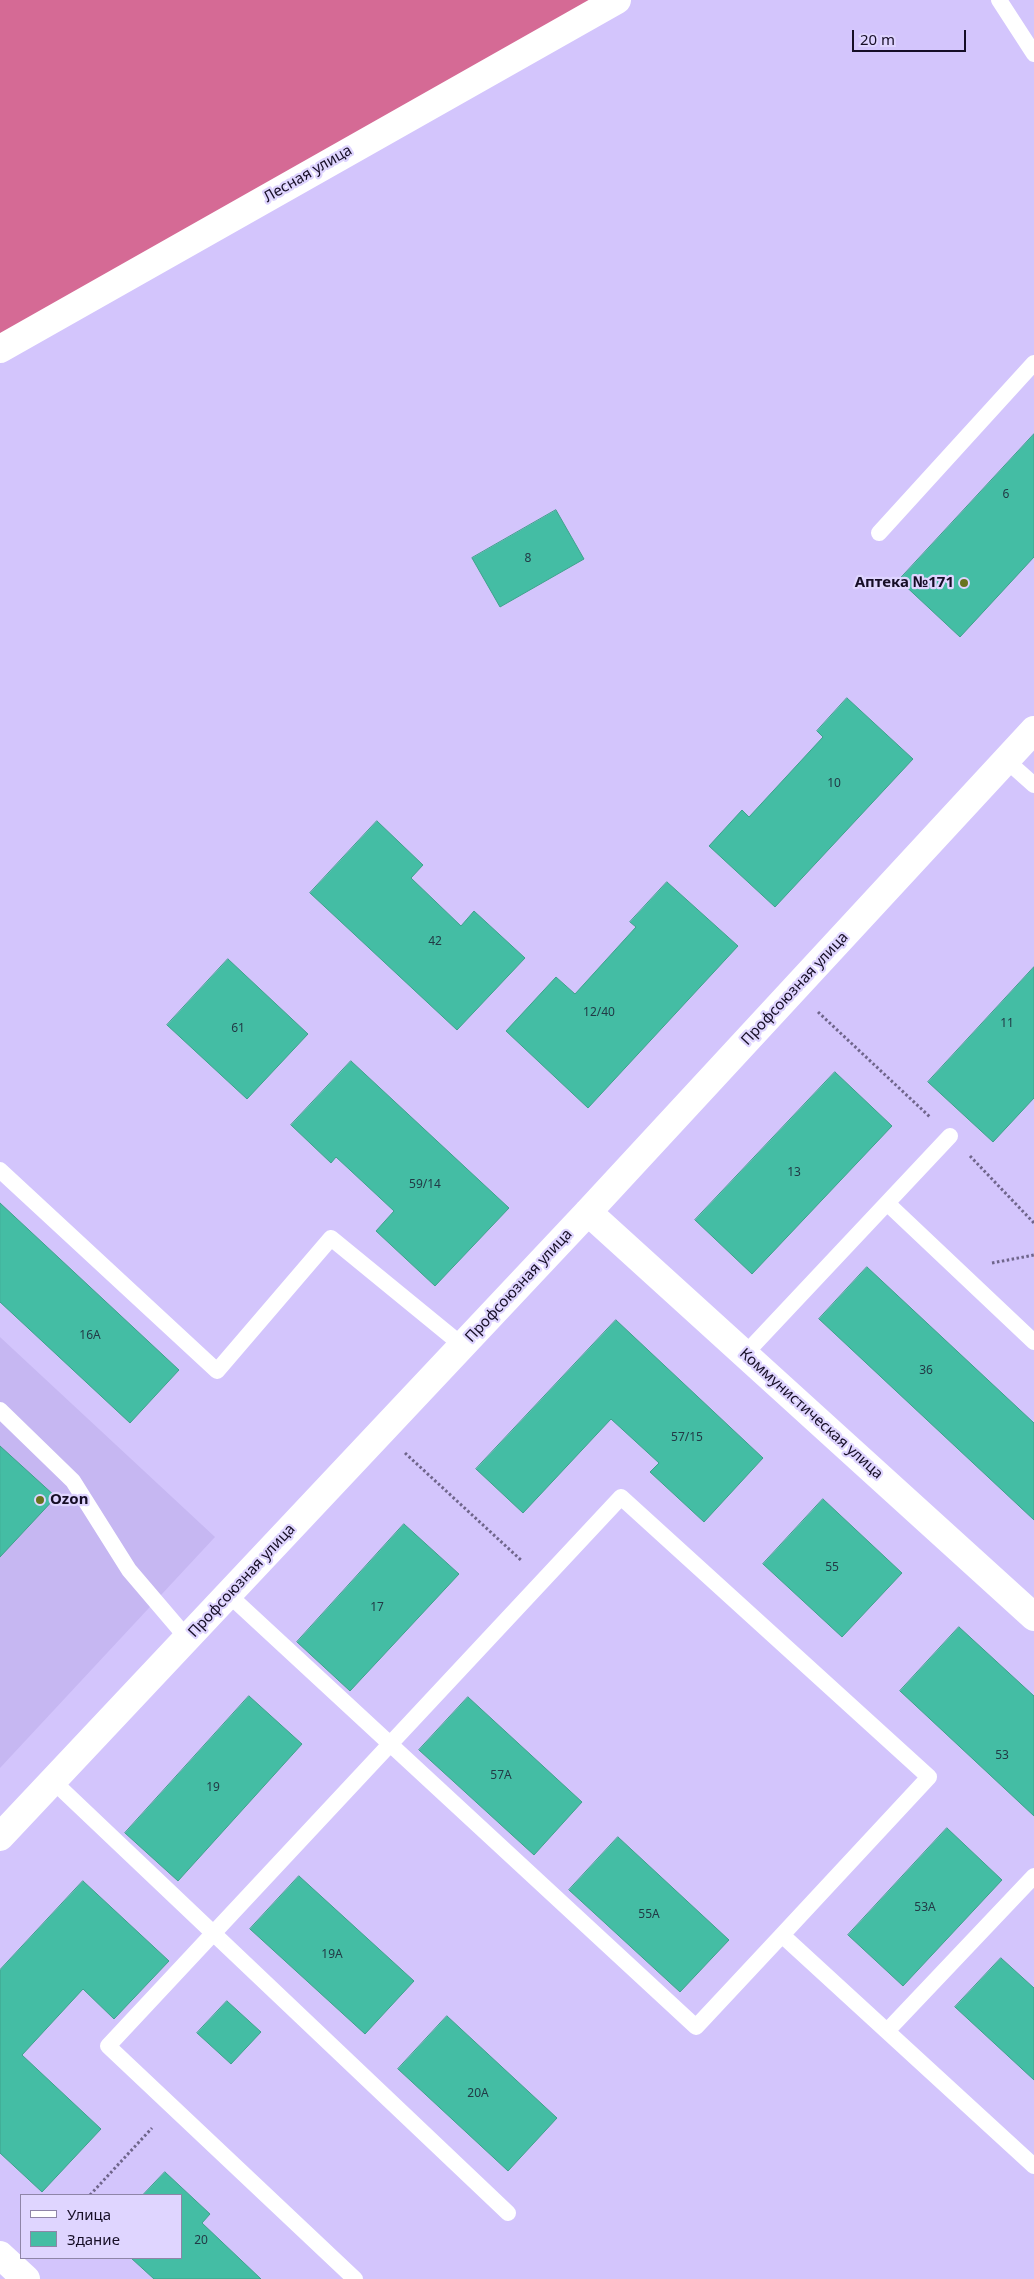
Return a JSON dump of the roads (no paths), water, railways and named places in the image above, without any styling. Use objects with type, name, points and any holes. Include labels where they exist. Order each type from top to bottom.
[{"type":"street","name":"Лесная улица","points":[[0,349],[616,0]]},
{"type":"street","name":"Профсоюзная улица","points":[[0,1837],[463,1346],[1034,730]]},
{"type":"street","name":"Коммунистическая улица","points":[[588,1212],[1034,1617]]},
{"type":"street","points":[[0,2255],[26,2279]]},
{"type":"lane","points":[[999,0],[1034,54]]},
{"type":"lane","points":[[879,533],[1034,363]]},
{"type":"lane","points":[[1006,760],[1034,785]]},
{"type":"lane","points":[[744,1354],[950,1136]]},
{"type":"lane","points":[[0,1170],[217,1371],[331,1238],[463,1346]]},
{"type":"lane","points":[[887,1203],[1034,1342]]},
{"type":"lane","points":[[0,1410],[73,1481],[129,1570],[187,1638]]},
{"type":"lane","points":[[228,1595],[388,1744],[696,2028],[929,1776],[621,1497],[388,1744],[108,2046],[355,2279]]},
{"type":"lane","points":[[53,1781],[508,2213]]},
{"type":"lane","points":[[888,2030],[1034,1876]]},
{"type":"lane","points":[[782,1935],[888,2030],[1034,2166]]},
{"type":"place","name":"Аптека №171","points":[[964,583]]},
{"type":"place","name":"Ozon","points":[[40,1500]]}]
